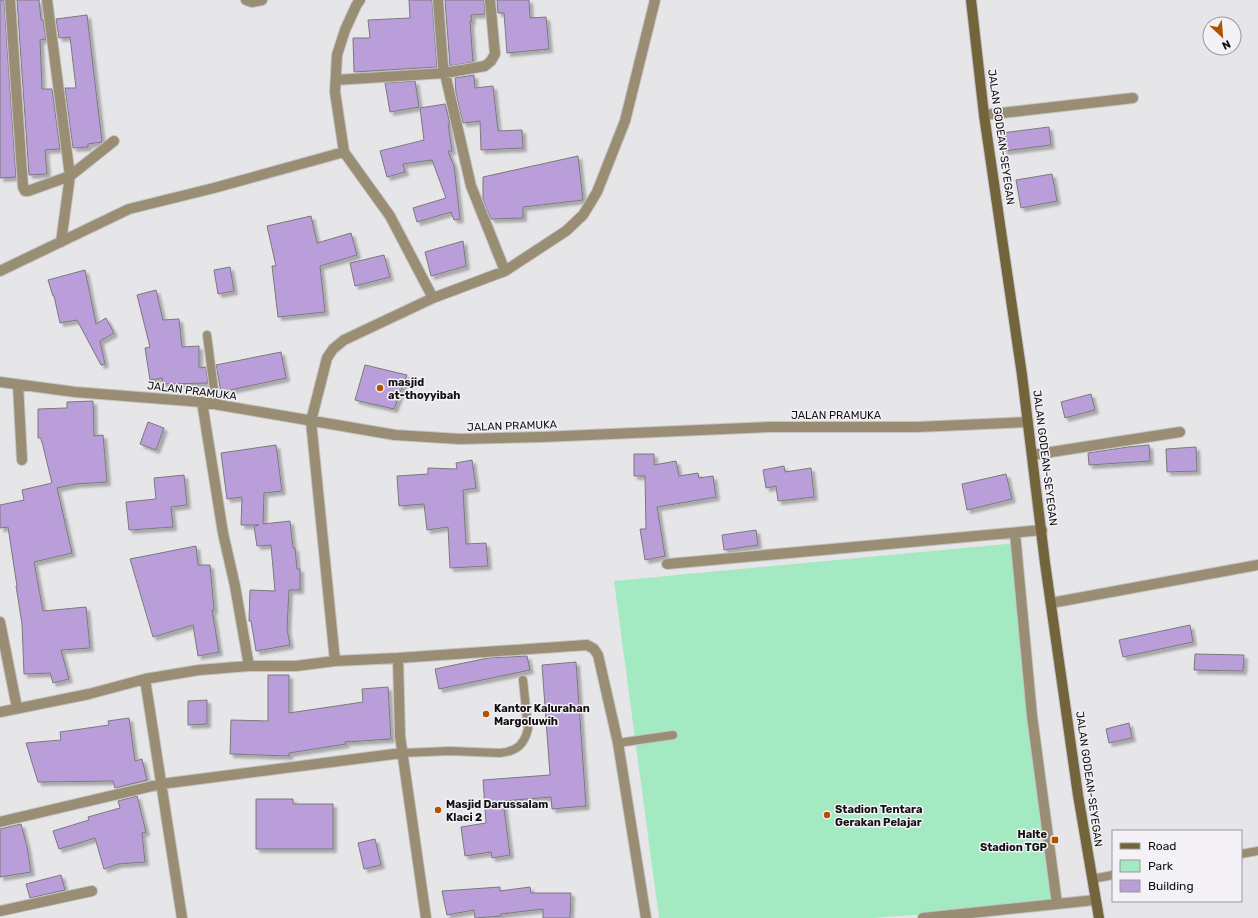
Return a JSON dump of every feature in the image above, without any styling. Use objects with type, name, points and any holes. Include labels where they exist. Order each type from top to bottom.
[{"type":"main road","name":"JALAN GODEAN-SEYEGAN","points":[[971,0],[984,114],[1022,374],[1051,603],[1078,795],[1099,918]]},
{"type":"street","points":[[10,0],[23,188],[28,191],[70,176],[114,141]]},
{"type":"street","points":[[47,0],[70,176],[60,242]]},
{"type":"street","points":[[246,0],[252,2],[262,0]]},
{"type":"street","points":[[360,0],[345,30],[337,55],[335,92],[344,152],[390,216],[434,298]]},
{"type":"street","points":[[438,0],[443,65],[471,186],[505,271]]},
{"type":"street","points":[[336,80],[445,73],[485,66],[491,61],[495,54],[490,0]]},
{"type":"street","points":[[335,661],[311,421],[327,358],[333,349],[344,340],[434,298],[505,271],[566,231],[583,214],[597,192],[625,121],[655,0]]},
{"type":"street","points":[[984,114],[1133,98]]},
{"type":"street","points":[[0,271],[129,209],[214,188],[344,152]]},
{"type":"street","name":"JALAN PRAMUKA","points":[[0,382],[75,392],[202,402],[395,435],[460,439],[770,427],[918,427],[1028,422]]},
{"type":"street","points":[[18,385],[22,460]]},
{"type":"street","points":[[202,402],[223,533],[235,586],[249,666]]},
{"type":"street","points":[[1032,454],[1180,432]]},
{"type":"street","points":[[667,564],[1042,530]]},
{"type":"street","points":[[1016,533],[1032,716],[1057,904]]},
{"type":"street","points":[[1051,603],[1258,565]]},
{"type":"street","points":[[0,622],[17,708]]},
{"type":"street","points":[[0,712],[89,694],[144,679],[199,670],[249,666],[296,666],[335,661],[587,645],[594,649],[598,655],[618,743],[646,918]]},
{"type":"street","points":[[398,658],[400,736],[426,918]]},
{"type":"street","points":[[144,679],[182,918]]},
{"type":"street","points":[[0,822],[161,784],[402,752]]},
{"type":"street","points":[[0,911],[92,891]]},
{"type":"street","points":[[923,918],[1095,900]]},
{"type":"lane","points":[[207,335],[216,405]]},
{"type":"lane","points":[[402,752],[450,751],[500,753],[520,747],[528,729],[522,680]]},
{"type":"lane","points":[[618,743],[673,735]]},
{"type":"lane","points":[[1242,854],[1258,851]]},
{"type":"lane","points":[[1092,879],[1112,875]]},
{"type":"green space","name":"Stadion Tentara Gerakan Pelajar","points":[[1017,543],[1057,904],[872,918],[659,918],[614,581]]},
{"type":"building","points":[[0,0],[4,0],[16,177],[0,178]]},
{"type":"building","points":[[17,0],[39,0],[41,20],[43,20],[46,39],[40,40],[42,89],[52,89],[60,149],[45,150],[47,174],[29,175]]},
{"type":"building","points":[[409,0],[432,0],[437,67],[354,72],[353,38],[370,38],[368,20],[410,18]]},
{"type":"building","points":[[445,0],[484,0],[485,14],[471,15],[472,21],[470,21],[473,62],[450,66]]},
{"type":"building","points":[[497,0],[529,0],[530,18],[546,17],[549,49],[507,53],[504,13],[498,13]]},
{"type":"building","points":[[87,15],[102,142],[88,144],[88,147],[73,148],[65,88],[76,88],[70,37],[59,38],[56,19]]},
{"type":"building","points":[[474,75],[475,88],[493,86],[498,131],[522,130],[523,148],[481,150],[480,121],[463,123],[456,94],[455,78]]},
{"type":"building","points":[[415,81],[419,107],[390,112],[385,83]]},
{"type":"building","points":[[445,104],[450,124],[448,124],[452,151],[448,151],[454,166],[460,219],[454,220],[451,212],[417,222],[413,208],[446,198],[432,160],[403,164],[405,172],[387,177],[380,151],[424,140],[420,108]]},
{"type":"building","points":[[1049,127],[1051,145],[1004,151],[1002,133]]},
{"type":"building","points":[[578,156],[583,200],[523,207],[523,218],[491,219],[483,200],[483,177]]},
{"type":"building","points":[[1052,174],[1057,201],[1021,208],[1016,180]]},
{"type":"building","points":[[311,216],[317,243],[351,233],[357,255],[320,266],[325,312],[278,317],[272,266],[276,266],[267,226]]},
{"type":"building","points":[[463,241],[466,266],[431,276],[425,252]]},
{"type":"building","points":[[384,255],[390,277],[355,286],[350,263]]},
{"type":"building","points":[[230,267],[234,291],[218,294],[214,270]]},
{"type":"building","points":[[85,270],[96,324],[106,318],[114,333],[100,341],[105,364],[101,365],[77,320],[60,323],[54,296],[48,280]]},
{"type":"building","points":[[156,290],[163,320],[179,319],[182,347],[199,346],[199,368],[206,367],[208,383],[163,384],[162,378],[150,380],[145,348],[150,347],[137,295]]},
{"type":"building","points":[[281,352],[286,378],[221,392],[216,365]]},
{"type":"building","name":"masjid at-thoyyibah","points":[[365,365],[407,375],[394,409],[355,400]]},
{"type":"building","points":[[1091,394],[1095,410],[1065,418],[1061,402]]},
{"type":"building","points":[[93,401],[94,436],[103,435],[107,482],[75,484],[57,488],[72,553],[34,562],[43,611],[86,607],[90,648],[61,650],[69,679],[53,683],[50,673],[24,674],[22,624],[17,586],[8,527],[0,528],[0,505],[24,500],[22,490],[52,483],[41,438],[38,438],[38,409],[67,408],[67,402]]},
{"type":"building","points":[[148,422],[164,428],[156,450],[140,444]]},
{"type":"building","points":[[276,445],[282,491],[264,493],[263,524],[290,521],[297,569],[300,569],[300,590],[289,590],[287,629],[290,645],[256,651],[251,621],[249,621],[250,590],[275,591],[271,545],[257,546],[254,526],[259,525],[241,525],[242,497],[227,499],[221,453]]},
{"type":"building","points":[[1149,445],[1150,461],[1089,465],[1088,453]]},
{"type":"building","points":[[1196,447],[1197,471],[1167,472],[1166,449]]},
{"type":"building","points":[[634,454],[654,454],[654,465],[676,461],[679,476],[698,473],[699,478],[713,476],[716,497],[657,507],[665,556],[645,560],[640,529],[646,529],[645,476],[634,476]]},
{"type":"building","points":[[472,460],[476,488],[463,490],[466,544],[486,543],[488,566],[450,568],[448,527],[427,530],[424,504],[399,506],[397,476],[428,474],[428,468],[457,469],[456,463]]},
{"type":"building","points":[[784,466],[785,472],[811,468],[814,497],[778,501],[776,486],[766,488],[763,470]]},
{"type":"building","points":[[1006,474],[1012,499],[967,510],[962,484]]},
{"type":"building","points":[[184,475],[187,505],[171,507],[173,527],[129,530],[126,502],[156,499],[154,478]]},
{"type":"building","points":[[756,530],[758,545],[724,550],[722,535]]},
{"type":"building","points":[[196,546],[198,565],[210,565],[214,610],[212,610],[219,652],[198,656],[193,625],[153,637],[130,559]]},
{"type":"building","points":[[1190,625],[1193,642],[1123,657],[1119,640]]},
{"type":"building","points":[[1195,654],[1244,655],[1243,671],[1194,670]]},
{"type":"building","points":[[527,656],[530,670],[439,689],[435,669],[488,658]]},
{"type":"building","points":[[576,662],[586,806],[552,809],[551,797],[503,801],[510,855],[492,858],[491,852],[465,856],[461,827],[486,823],[483,780],[550,775],[542,665]]},
{"type":"building","points":[[268,675],[289,675],[289,713],[363,702],[362,689],[388,687],[391,739],[345,742],[346,744],[289,753],[289,756],[230,754],[231,720],[268,721]]},
{"type":"building","points":[[207,700],[207,724],[188,725],[188,701]]},
{"type":"building","points":[[129,718],[135,761],[142,759],[147,780],[115,788],[113,781],[38,782],[26,743],[61,740],[60,732],[109,725],[108,721]]},
{"type":"building","points":[[1129,723],[1132,738],[1109,743],[1106,729]]},
{"type":"building","points":[[137,796],[146,832],[142,833],[145,862],[118,864],[104,869],[95,838],[59,849],[53,831],[89,820],[88,817],[120,808],[118,801]]},
{"type":"building","points":[[256,799],[293,799],[293,804],[333,804],[333,849],[256,849]]},
{"type":"building","points":[[21,824],[31,872],[0,877],[0,829]]},
{"type":"building","points":[[375,839],[381,865],[364,869],[358,843]]},
{"type":"building","points":[[61,875],[65,890],[30,898],[26,884]]},
{"type":"building","points":[[500,887],[500,891],[530,887],[531,893],[571,893],[570,918],[543,918],[543,909],[501,914],[501,916],[475,918],[474,910],[447,915],[442,891]]},
{"type":"place","name":"masjid at-thoyyibah","points":[[380,388]]},
{"type":"place","name":"Kantor Kalurahan Margoluwih","points":[[486,714]]},
{"type":"place","name":"Masjid Darussalam Klaci 2","points":[[438,810]]},
{"type":"place","name":"Stadion Tentara Gerakan Pelajar","points":[[827,815]]},
{"type":"place","name":"Halte Stadion TGP","points":[[1055,840]]}]
